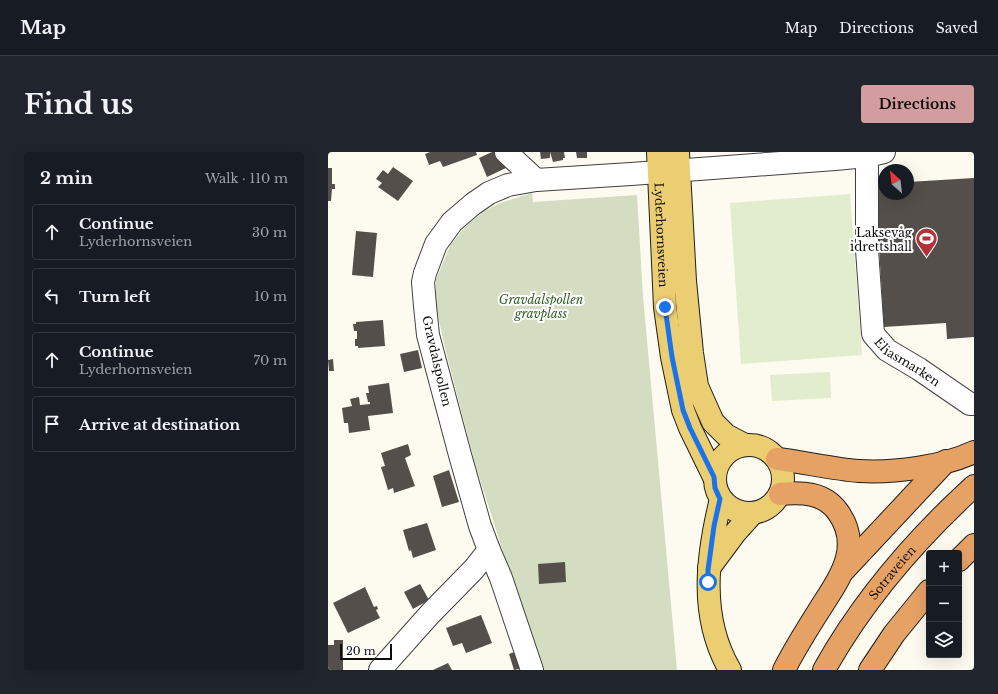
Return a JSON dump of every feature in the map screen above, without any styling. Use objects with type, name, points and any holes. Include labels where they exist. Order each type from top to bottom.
[{"type":"highway","points":[[777,459],[859,471],[890,470],[946,462],[974,452]]},
{"type":"highway","points":[[842,572],[946,462]]},
{"type":"highway","name":"Sotraveien","points":[[824,670],[866,604],[903,558],[974,486]]},
{"type":"highway","points":[[780,494],[795,492],[820,496],[836,509],[843,518],[849,543],[848,555],[842,572],[784,670]]},
{"type":"highway","points":[[962,557],[974,545]]},
{"type":"highway","points":[[870,670],[894,634],[926,595]]},
{"type":"main road","name":"Lyderhornsveien","points":[[668,161],[685,281],[692,353],[697,386],[713,422],[726,435],[745,445]]},
{"type":"main road","name":"Lyderhornsveien","points":[[668,161],[665,307],[672,357],[683,410],[690,428],[714,477]]},
{"type":"main road","points":[[745,445],[757,446],[768,451],[777,459],[782,470],[783,482],[780,494],[775,502],[769,507],[753,513],[744,513],[735,511],[720,499],[715,488],[714,477],[717,465],[724,455],[734,448],[745,445]]},
{"type":"main road","points":[[720,499],[714,526],[708,570],[709,605],[714,633],[722,656],[730,670]]},
{"type":"main road","points":[[708,570],[735,533],[753,513]]},
{"type":"street","points":[[506,152],[536,180]]},
{"type":"street","name":"Eliasmarken","points":[[668,161],[875,154],[866,250],[873,334],[887,350],[970,404],[974,404]]},
{"type":"street","name":"Gravdalspollen","points":[[532,670],[501,578],[480,526],[460,455],[428,336],[423,282],[436,244],[452,222],[488,193],[508,185],[536,180],[668,161]]},
{"type":"street","points":[[380,670],[430,614],[474,569],[489,550]]},
{"type":"green space","name":"Gravdalspollen gravplass","points":[[532,193],[533,202],[637,195],[643,296],[677,670],[541,670],[475,464],[436,307],[436,279],[451,244],[465,227],[484,211],[500,203]]},
{"type":"green space","points":[[850,194],[862,355],[741,364],[730,203]]},
{"type":"green space","points":[[830,372],[831,398],[772,401],[770,375]]},
{"type":"building","points":[[430,152],[476,152],[477,155],[443,167],[440,161],[429,165],[425,154]]},
{"type":"building","points":[[492,152],[501,152],[508,167],[487,177],[479,158]]},
{"type":"building","points":[[540,152],[550,152],[550,158],[541,159]]},
{"type":"building","points":[[550,152],[564,152],[565,158],[563,158],[563,160],[553,162]]},
{"type":"building","points":[[576,152],[587,152],[587,158],[577,158]]},
{"type":"building","points":[[393,167],[413,181],[398,201],[378,187],[382,183],[376,179],[383,170],[388,174]]},
{"type":"building","points":[[328,168],[332,168],[332,184],[335,184],[335,189],[332,189],[331,201],[328,201]]},
{"type":"building","name":"Laksevåg idrettshall","points":[[974,178],[974,337],[947,339],[946,323],[884,327],[875,185],[878,185],[878,200],[914,200],[914,182]]},
{"type":"building","points":[[356,231],[377,233],[373,277],[352,275]]},
{"type":"building","points":[[383,320],[385,346],[358,348],[358,346],[355,346],[357,331],[354,331],[353,324],[356,324],[356,322]]},
{"type":"building","points":[[418,350],[422,368],[404,372],[400,354]]},
{"type":"building","points":[[333,359],[334,371],[329,371],[328,360]]},
{"type":"building","points":[[389,383],[393,413],[368,416],[370,430],[349,433],[348,423],[344,423],[342,408],[352,406],[350,399],[359,397],[360,405],[370,404],[366,393],[369,393],[368,386]]},
{"type":"building","points":[[408,444],[411,455],[405,458],[415,486],[394,493],[393,488],[388,490],[381,467],[385,466],[381,453]]},
{"type":"building","points":[[449,470],[459,502],[442,507],[433,476]]},
{"type":"building","points":[[427,523],[436,550],[413,558],[411,550],[409,551],[403,530]]},
{"type":"building","points":[[565,562],[566,582],[539,584],[538,564]]},
{"type":"building","points":[[420,584],[429,600],[413,609],[404,592]]},
{"type":"building","points":[[365,587],[374,607],[377,606],[378,609],[376,610],[380,618],[348,633],[333,603]]},
{"type":"building","points":[[481,615],[492,643],[466,653],[462,643],[453,646],[446,628]]},
{"type":"building","points":[[334,640],[343,640],[343,670],[328,670],[328,645],[334,645]]},
{"type":"building","points":[[520,650],[525,668],[514,670],[509,654]]},
{"type":"building","points":[[448,663],[452,670],[433,670]]},
{"type":"place","name":"Laksevåg idrettshall","points":[[927,258]]},
{"type":"route","points":[[665,307],[672,357],[683,410],[690,428],[714,477],[715,488],[720,499],[714,526],[708,570],[708,582]]}]
